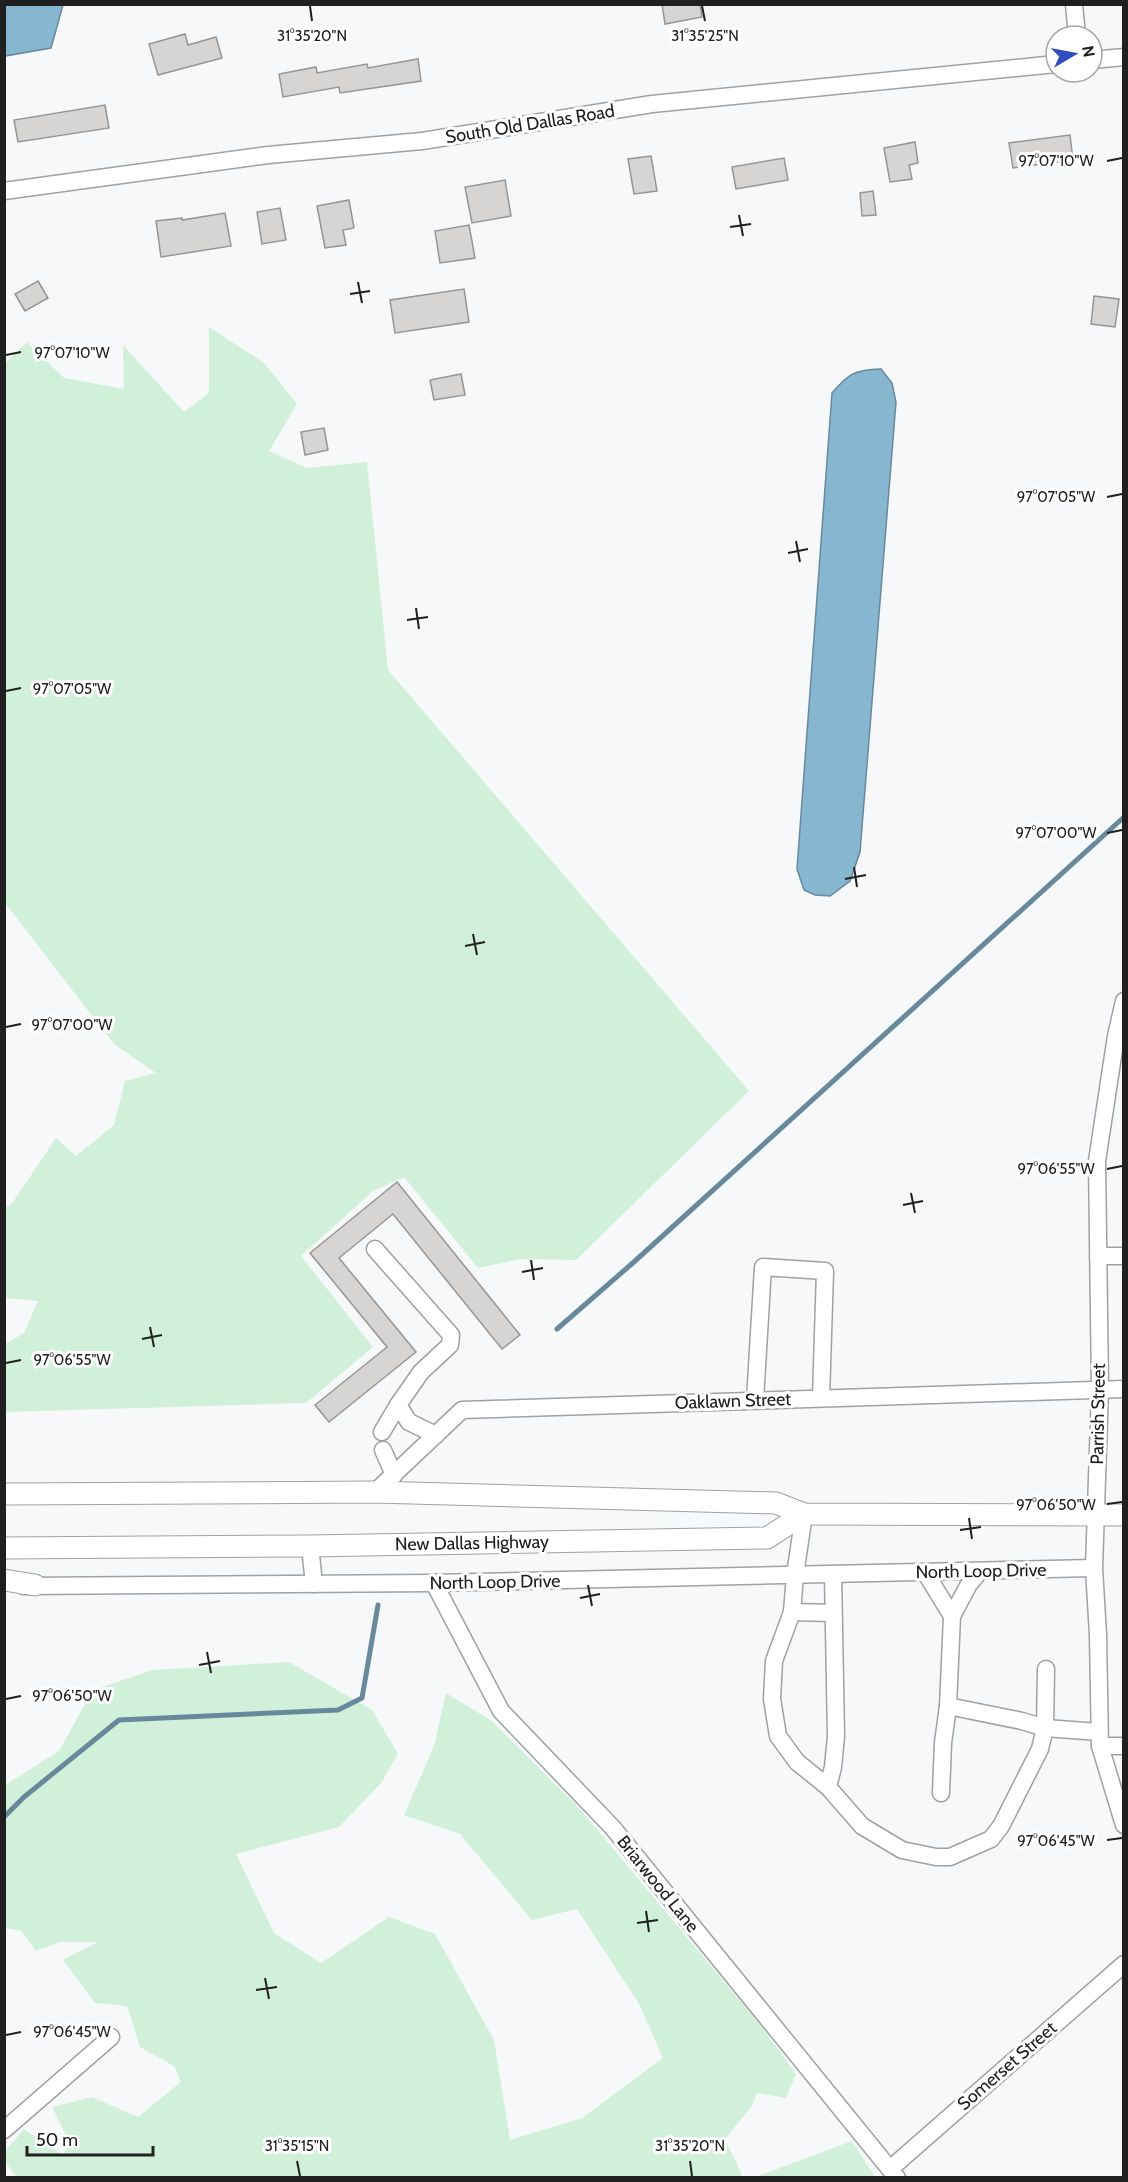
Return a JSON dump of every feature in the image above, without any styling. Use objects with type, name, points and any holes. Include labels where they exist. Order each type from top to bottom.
[{"type":"main road","points":[[4,1494],[375,1492],[776,1503],[804,1514],[1124,1515]]},
{"type":"main road","name":"New Dallas Highway","points":[[4,1548],[310,1546],[767,1538],[804,1514]]},
{"type":"main road","points":[[4,1580],[35,1586]]},
{"type":"street","points":[[1074,4],[1076,24]]},
{"type":"street","points":[[1104,59],[1124,57]]},
{"type":"street","name":"South Old Dallas Road","points":[[4,191],[268,155],[422,141],[652,104],[1044,65]]},
{"type":"street","name":"Parrish Street","points":[[1124,1001],[1116,1036],[1097,1161],[1100,1389],[1094,1568],[1098,1635],[1099,1739],[1124,1825]]},
{"type":"street","points":[[375,1249],[451,1335],[450,1346],[421,1372],[382,1432]]},
{"type":"street","points":[[1098,1256],[1124,1256]]},
{"type":"street","points":[[755,1400],[763,1267],[825,1271],[821,1398]]},
{"type":"street","name":"Oaklawn Street","points":[[375,1492],[462,1410],[1124,1389]]},
{"type":"street","points":[[398,1405],[409,1422],[436,1435]]},
{"type":"street","points":[[384,1450],[394,1474]]},
{"type":"street","points":[[804,1514],[792,1612],[774,1661],[772,1699],[778,1736],[797,1762],[828,1787],[862,1826],[902,1850],[936,1857],[950,1857],[991,1839],[1001,1826],[1040,1749],[1045,1728],[1046,1669]]},
{"type":"street","points":[[310,1546],[314,1584]]},
{"type":"street","name":"North Loop Drive","points":[[4,1586],[434,1583],[1094,1568]]},
{"type":"street","points":[[941,1793],[952,1616],[969,1584],[980,1571]]},
{"type":"street","points":[[925,1572],[952,1616]]},
{"type":"street","points":[[828,1787],[834,1767],[836,1736],[833,1574]]},
{"type":"street","name":"Briarwood Lane","points":[[434,1583],[501,1711],[613,1828],[894,2173]]},
{"type":"street","points":[[792,1612],[833,1613]]},
{"type":"street","points":[[948,1707],[1022,1721],[1124,1746]]},
{"type":"street","name":"Somerset Street","points":[[894,2173],[1124,1964]]},
{"type":"street","points":[[4,2130],[111,2037]]},
{"type":"green space","points":[[209,327],[264,363],[297,404],[269,451],[307,468],[367,462],[388,670],[749,1091],[576,1260],[520,1259],[478,1268],[404,1177],[373,1191],[301,1256],[373,1347],[306,1403],[5,1412],[5,1344],[24,1333],[38,1301],[5,1298],[5,1207],[11,1205],[56,1138],[76,1156],[114,1125],[125,1081],[156,1073],[114,1044],[5,903],[5,363],[27,342],[64,378],[124,389],[123,345],[184,412],[209,393]]},
{"type":"green space","points":[[289,1662],[372,1710],[398,1754],[381,1783],[339,1827],[236,1854],[274,1933],[321,1963],[389,1917],[435,1934],[494,2040],[510,2140],[582,2118],[663,2058],[639,2004],[577,1909],[532,1920],[460,1834],[404,1815],[434,1746],[446,1693],[492,1721],[580,1809],[761,2026],[796,2074],[786,2098],[757,2093],[751,2107],[725,2139],[743,2177],[16,2177],[5,2161],[5,2151],[24,2129],[64,2156],[69,2141],[52,2107],[92,2097],[138,2117],[181,2082],[174,2066],[140,2047],[127,2006],[95,2003],[63,1960],[98,1942],[60,1942],[36,1951],[21,1931],[5,1928],[5,1785],[59,1751],[93,1690],[153,1670]]},
{"type":"green space","points":[[852,2141],[875,2177],[755,2177]]},
{"type":"water","points":[[5,4],[63,5],[51,48],[5,56]]},
{"type":"water","points":[[881,369],[892,383],[896,402],[860,852],[850,881],[830,896],[815,895],[804,890],[797,869],[832,393],[853,374],[865,370]]},
{"type":"building","points":[[662,4],[700,4],[702,17],[665,24]]},
{"type":"building","points":[[185,34],[188,45],[216,37],[222,58],[158,75],[149,44]]},
{"type":"building","points":[[418,59],[421,81],[340,93],[339,87],[283,97],[279,74],[316,67],[317,73],[367,64],[368,68]]},
{"type":"building","points":[[105,105],[109,128],[18,142],[14,120]]},
{"type":"building","points":[[1070,135],[1073,160],[1013,168],[1009,143]]},
{"type":"building","points":[[915,142],[918,163],[909,165],[912,179],[890,182],[884,148]]},
{"type":"building","points":[[651,156],[657,191],[634,194],[628,159]]},
{"type":"building","points":[[784,158],[788,180],[736,189],[732,167]]},
{"type":"building","points":[[505,180],[511,216],[472,223],[465,187]]},
{"type":"building","points":[[873,191],[876,215],[862,216],[860,193]]},
{"type":"building","points":[[349,200],[354,228],[343,230],[346,245],[325,248],[317,206]]},
{"type":"building","points":[[280,208],[286,240],[262,244],[257,212]]},
{"type":"building","points":[[225,213],[231,246],[161,257],[156,221],[182,218],[182,220]]},
{"type":"building","points":[[469,225],[475,258],[440,263],[435,231]]},
{"type":"building","points":[[38,281],[48,298],[25,311],[15,294]]},
{"type":"building","points":[[464,289],[469,322],[395,333],[390,300]]},
{"type":"building","points":[[1094,296],[1119,299],[1115,327],[1091,324]]},
{"type":"building","points":[[461,374],[465,395],[434,400],[430,380]]},
{"type":"building","points":[[324,428],[328,450],[305,455],[301,432]]},
{"type":"building","points":[[397,1182],[520,1335],[502,1349],[393,1214],[339,1258],[416,1352],[329,1422],[315,1405],[387,1347],[310,1253]]},
{"type":"waterway","points":[[557,1329],[635,1261],[1124,817]]},
{"type":"waterway","points":[[4,1817],[24,1797],[119,1720],[338,1710],[362,1698],[378,1605]]}]
